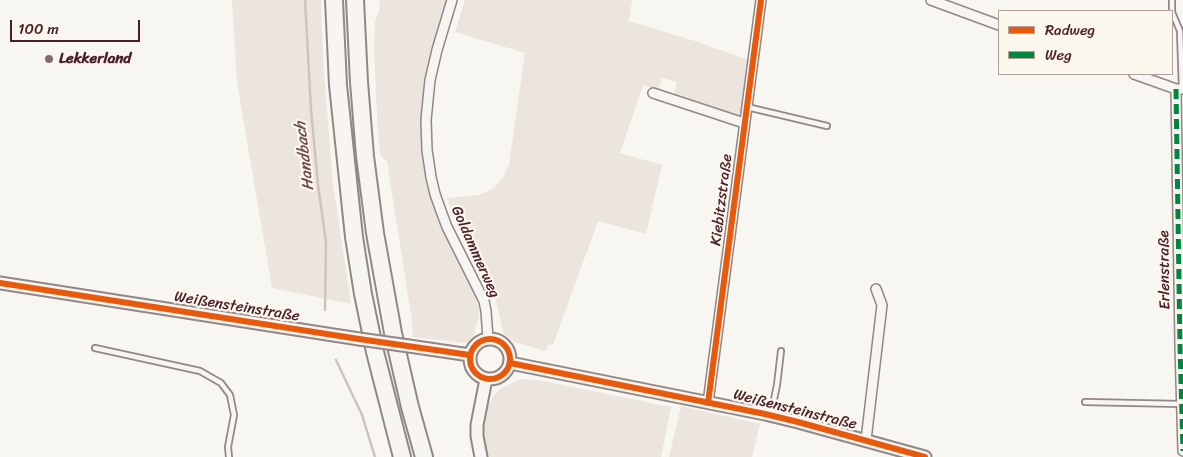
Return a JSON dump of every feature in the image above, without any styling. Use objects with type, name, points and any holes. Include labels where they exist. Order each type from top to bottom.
[{"type":"highway","points":[[334,0],[338,85],[354,237],[373,342],[402,457]]},
{"type":"highway","points":[[355,0],[360,99],[375,232],[393,332],[410,407],[424,457]]},
{"type":"street","name":"Goldammerweg","points":[[452,0],[430,80],[426,110],[427,150],[435,194],[447,227],[484,301],[488,339]]},
{"type":"street","name":"Kiebitzstraße","points":[[708,403],[761,0]]},
{"type":"street","points":[[930,0],[998,25]]},
{"type":"street","points":[[1137,75],[1181,89]]},
{"type":"street","name":"Erlenstraße","points":[[1181,89],[1183,452]]},
{"type":"street","points":[[653,93],[744,123]]},
{"type":"street","name":"Weißensteinstraße","points":[[0,283],[470,355]]},
{"type":"street","name":"Weißensteinstraße","points":[[866,440],[882,305],[876,289]]},
{"type":"street","points":[[488,339],[505,346],[510,357],[508,369],[504,374],[492,380],[480,377],[471,368],[469,362],[472,349],[476,344],[488,339]]},
{"type":"street","name":"Weißensteinstraße","points":[[510,363],[771,416],[925,457]]},
{"type":"street","points":[[481,457],[477,426],[486,379]]},
{"type":"lane","points":[[1173,14],[1180,31],[1181,89]]},
{"type":"lane","points":[[747,108],[827,126]]},
{"type":"lane","points":[[95,348],[200,371],[220,383],[230,395],[234,415],[228,446],[229,457]]},
{"type":"lane","points":[[771,416],[781,351]]},
{"type":"lane","points":[[1085,402],[1182,404]]},
{"type":"shaded area","points":[[232,0],[321,0],[324,73],[333,184],[351,304],[272,288],[237,82]]},
{"type":"shaded area","points":[[379,0],[447,0],[426,74],[422,104],[421,138],[425,173],[436,214],[474,292],[478,306],[479,316],[474,335],[465,343],[413,337],[387,162],[380,155],[374,47],[375,22],[380,8]]},
{"type":"shaded area","points":[[465,0],[632,0],[629,21],[749,60],[743,114],[738,118],[674,95],[677,82],[662,78],[658,90],[643,85],[620,153],[662,165],[646,234],[598,221],[553,345],[548,344],[546,351],[514,342],[503,332],[496,300],[465,241],[447,198],[479,195],[494,188],[503,177],[509,165],[525,53],[455,32]]},
{"type":"shaded area","points":[[525,379],[671,407],[661,457],[488,457],[484,443],[483,428],[484,416],[488,405],[495,394],[502,388],[518,380]]},
{"type":"shaded area","points":[[681,406],[760,424],[752,457],[669,457]]},
{"type":"waterway","name":"Handbach","points":[[305,0],[311,109],[318,185],[326,242],[325,310]]},
{"type":"waterway","name":"Handbach","points":[[336,360],[362,415],[375,457]]},
{"type":"marked path","points":[[1176,89],[1183,451]]},
{"type":"cycle path","points":[[708,403],[761,0]]},
{"type":"cycle path","points":[[0,283],[470,355]]},
{"type":"cycle path","points":[[494,339],[501,342],[507,348],[510,359],[509,367],[501,376],[494,379],[486,379],[479,376],[471,367],[470,355],[473,348],[482,340],[494,339]]},
{"type":"cycle path","points":[[510,363],[765,414],[925,457]]},
{"type":"place","name":"Lekkerland","points":[[49,59]]}]
